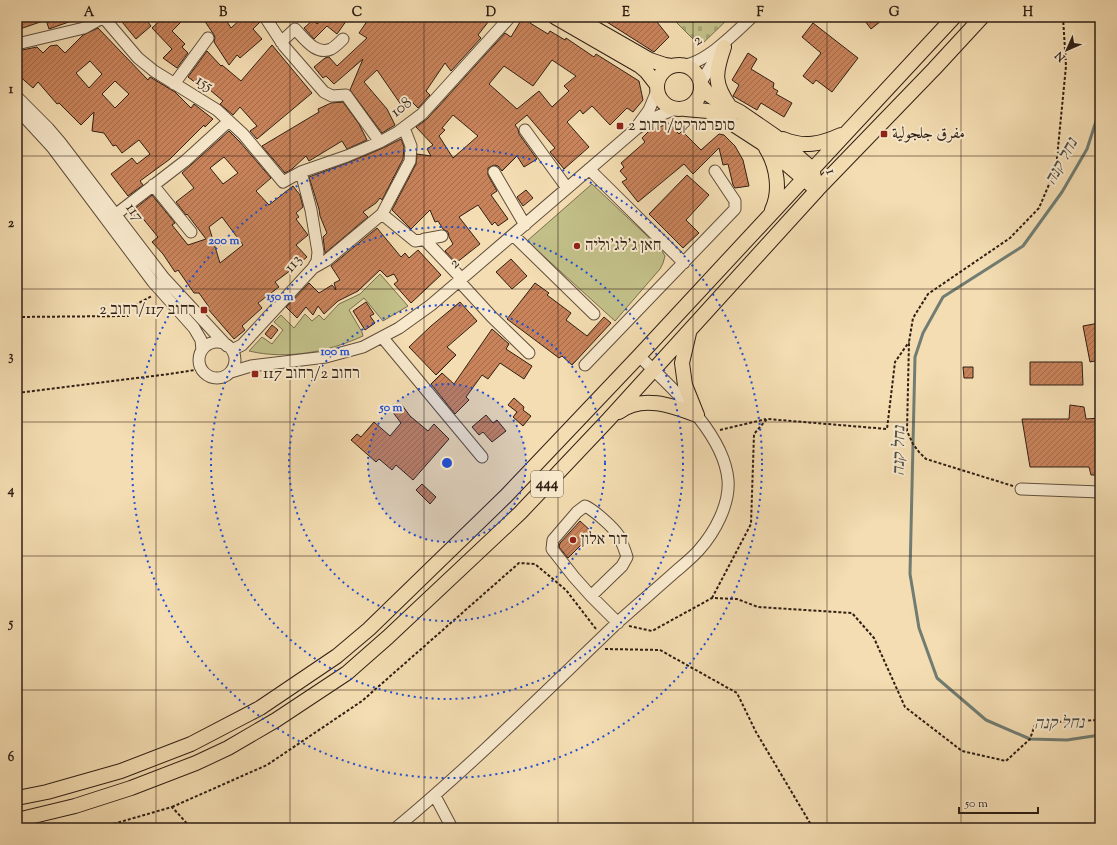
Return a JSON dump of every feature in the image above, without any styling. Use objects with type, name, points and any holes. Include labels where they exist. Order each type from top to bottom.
[{"type":"main road","points":[[555,17],[640,66],[646,71],[657,88],[661,101],[667,106],[680,109],[696,103],[701,92],[701,84],[696,73],[690,68],[665,65],[650,60],[575,17]]},
{"type":"main road","name":"444","points":[[17,798],[47,792],[121,771],[191,744],[260,708],[337,656],[369,629],[506,496],[639,356],[954,17]]},
{"type":"main road","name":"444","points":[[17,820],[75,806],[131,788],[196,763],[228,748],[276,720],[347,673],[388,637],[520,513],[689,332],[818,189],[982,17]]},
{"type":"main road","points":[[726,43],[717,73],[718,85],[730,107]]},
{"type":"main road","points":[[657,88],[660,75],[664,70],[677,66]]},
{"type":"main road","name":"1","points":[[701,84],[708,94],[715,99],[740,112],[775,136],[808,174],[818,189]]},
{"type":"main road","name":"1","points":[[680,109],[700,110],[716,114],[762,143],[782,159],[808,174]]},
{"type":"main road","points":[[775,136],[791,142],[809,145],[818,144],[849,131]]},
{"type":"main road","points":[[762,143],[769,154],[777,178],[775,201],[768,217]]},
{"type":"main road","points":[[689,332],[682,363],[685,385],[697,415]]},
{"type":"main road","points":[[608,420],[623,409],[639,403],[657,403],[673,406],[697,415]]},
{"type":"street","points":[[17,44],[84,28],[104,17]]},
{"type":"street","name":"155","points":[[104,17],[138,58],[154,71],[217,110],[229,121],[243,134],[283,182]]},
{"type":"street","points":[[265,17],[281,42],[324,92],[332,96],[346,95],[380,142]]},
{"type":"street","name":"108","points":[[283,182],[301,172],[347,156],[380,142],[404,128],[422,114],[510,17]]},
{"type":"street","name":"2","points":[[677,66],[688,65],[697,61],[726,43],[752,17]]},
{"type":"street","points":[[281,42],[295,29],[315,48],[324,50],[330,49],[343,39]]},
{"type":"street","points":[[174,84],[208,38]]},
{"type":"street","name":"2","points":[[701,84],[726,43]]},
{"type":"street","name":"2","points":[[636,129],[649,110],[657,88]]},
{"type":"street","name":"117","points":[[17,97],[56,137],[169,284],[231,351]]},
{"type":"street","name":"117","points":[[17,109],[52,147],[161,291],[194,328],[201,340],[202,350]]},
{"type":"street","name":"2","points":[[231,372],[251,366],[326,357],[363,347],[400,328],[431,306],[636,129],[651,119],[680,109]]},
{"type":"street","points":[[115,215],[185,161],[229,121]]},
{"type":"street","points":[[313,268],[327,260],[382,214],[410,161],[411,146],[404,128]]},
{"type":"street","points":[[525,130],[567,188]]},
{"type":"street","points":[[589,169],[684,263]]},
{"type":"street","points":[[585,365],[735,209],[735,201],[715,171]]},
{"type":"street","name":"113","points":[[231,351],[242,345],[313,268],[317,261],[318,252],[311,210],[301,172]]},
{"type":"street","points":[[494,172],[525,224]]},
{"type":"street","points":[[153,185],[191,232]]},
{"type":"street","points":[[382,214],[415,241],[442,236]]},
{"type":"street","points":[[513,235],[594,314]]},
{"type":"street","points":[[424,239],[492,317],[529,352]]},
{"type":"street","points":[[382,338],[482,457]]},
{"type":"street","points":[[216,342],[231,351],[234,367],[231,372],[220,378],[215,378],[209,377],[201,369],[199,358],[202,350],[207,345],[216,342]]},
{"type":"street","name":"2","points":[[231,351],[244,360],[265,364]]},
{"type":"street","points":[[396,828],[435,796],[618,623],[699,550],[718,524],[725,505],[728,480],[723,455],[697,415],[639,356]]},
{"type":"street","points":[[1021,489],[1100,492]]},
{"type":"street","points":[[591,596],[622,566],[626,557],[624,547],[618,534],[592,509],[585,506],[577,512],[553,540],[552,549],[574,577],[591,596],[618,623]]},
{"type":"street","points":[[435,796],[452,828]]},
{"type":"path","points":[[1021,489],[926,459],[919,452],[913,444],[907,431],[909,342],[913,318],[928,294],[1010,238],[1039,208],[1056,168],[1066,66],[1063,17]]},
{"type":"path","points":[[17,318],[128,316],[131,306],[161,291]]},
{"type":"path","points":[[710,433],[767,418],[887,429],[895,362],[909,342]]},
{"type":"path","points":[[17,393],[201,369]]},
{"type":"path","points":[[712,598],[751,524],[754,434],[767,418]]},
{"type":"path","points":[[99,828],[172,807],[267,766],[362,701],[519,563],[535,564],[566,590],[603,638]]},
{"type":"path","points":[[618,623],[652,631],[712,598],[737,599],[758,607],[852,613],[874,638],[905,707],[962,751],[1006,761],[1030,739],[1037,720],[1054,722],[1100,720]]},
{"type":"path","points":[[591,649],[660,650],[737,693],[756,732],[813,828]]},
{"type":"path","points":[[172,807],[190,828]]},
{"type":"green space","points":[[671,17],[730,17],[700,46]]},
{"type":"green space","points":[[592,184],[660,248],[665,256],[660,269],[615,321],[527,241]]},
{"type":"green space","points":[[380,274],[408,306],[383,321],[364,298],[349,310],[363,336],[350,342],[307,353],[278,355],[249,351],[262,337],[272,344],[283,330],[274,322],[281,315],[294,328],[305,314],[312,321],[319,315],[324,320],[339,304],[360,294]]},
{"type":"building","points":[[17,17],[80,18],[49,29],[46,20],[17,30]]},
{"type":"building","points":[[118,17],[144,17],[151,26],[136,39]]},
{"type":"building","points":[[164,17],[176,17],[181,22],[172,31],[185,44],[182,47],[188,53],[177,68],[163,58],[172,49],[152,28]]},
{"type":"building","points":[[202,17],[224,17],[231,28],[243,17],[258,17],[260,22],[253,29],[262,39],[240,58],[237,55],[229,65],[214,42],[214,35]]},
{"type":"building","points":[[323,17],[349,17],[337,34],[327,26],[314,39],[304,28],[313,20],[317,24]]},
{"type":"building","points":[[370,17],[492,17],[478,35],[481,38],[451,71],[445,63],[426,91],[430,95],[418,108],[411,101],[404,109],[377,70],[364,82],[387,109],[395,125],[382,133],[350,90],[363,59],[334,84],[326,76],[323,78],[314,67],[325,58],[329,57],[337,66],[367,38],[359,33]]},
{"type":"building","points":[[523,17],[534,17],[530,23],[548,34],[550,31],[565,40],[566,38],[594,57],[596,54],[639,81],[643,100],[633,112],[627,108],[610,125],[592,106],[583,114],[580,110],[567,122],[589,147],[564,169],[550,152],[555,148],[527,115],[515,125],[519,134],[537,159],[524,167],[517,156],[502,171],[498,166],[494,165],[488,168],[488,175],[497,191],[491,195],[508,219],[498,226],[495,222],[492,225],[478,205],[459,217],[480,244],[456,263],[445,251],[453,244],[448,232],[443,229],[438,221],[435,222],[430,210],[411,229],[392,210],[416,164],[417,154],[431,156],[427,149],[433,145],[416,127],[427,119],[505,33],[511,37]],"holes":[[[552,60],[576,76],[564,86],[569,91],[552,107],[539,91],[517,109],[489,84],[504,66],[533,86]],[[453,115],[478,136],[453,158],[439,136],[445,130],[442,128]]]},
{"type":"building","points":[[599,17],[653,17],[669,37],[654,52]]},
{"type":"building","points":[[862,17],[886,17],[871,29]]},
{"type":"building","points":[[813,23],[858,58],[832,92],[816,80],[813,84],[803,76],[821,53],[802,37]]},
{"type":"building","points":[[98,28],[148,80],[150,77],[175,92],[191,108],[194,104],[213,119],[205,127],[204,125],[170,159],[140,181],[143,185],[128,196],[111,174],[132,158],[137,164],[150,154],[139,140],[122,153],[116,145],[113,146],[104,133],[92,131],[94,112],[81,125],[59,103],[57,104],[38,82],[33,88],[17,74],[17,51],[37,47],[43,53],[50,46],[57,45],[65,53],[83,35]],"holes":[[[90,61],[102,74],[89,88],[76,73]],[[115,81],[129,94],[115,108],[102,94]]]},
{"type":"building","points":[[272,45],[312,93],[257,139],[250,131],[257,126],[240,107],[233,115],[220,104],[223,101],[210,90],[208,92],[188,77],[207,51],[221,66],[222,65],[241,81]]},
{"type":"building","points":[[748,53],[757,59],[751,69],[774,83],[773,88],[778,91],[776,94],[792,103],[784,117],[761,103],[757,110],[733,96],[739,85],[732,80]]},
{"type":"building","points":[[343,102],[359,124],[367,140],[347,149],[342,141],[309,161],[306,156],[292,169],[285,173],[262,146],[319,112],[318,109],[331,103]]},
{"type":"building","points":[[669,123],[679,134],[682,131],[701,150],[719,134],[724,135],[735,146],[743,160],[749,186],[735,188],[728,164],[723,165],[719,148],[693,174],[684,164],[638,202],[622,182],[627,179],[620,171],[624,167],[621,163],[645,142],[642,138],[648,132]]},
{"type":"building","points":[[229,131],[271,178],[256,191],[269,205],[293,186],[300,195],[303,207],[296,213],[299,217],[296,219],[308,235],[296,245],[307,257],[275,282],[279,287],[258,303],[262,308],[242,326],[245,330],[234,339],[208,309],[209,307],[199,293],[194,293],[178,270],[175,272],[163,254],[152,242],[158,237],[140,215],[136,218],[131,212],[152,195],[175,223],[172,225],[188,245],[206,239],[176,202],[194,188],[182,173]],"holes":[[[224,157],[238,173],[223,184],[210,168]],[[222,217],[243,245],[220,263],[209,227]]]},
{"type":"building","points":[[401,139],[404,147],[403,159],[382,200],[380,198],[376,203],[363,212],[368,217],[325,253],[323,237],[327,233],[320,216],[309,177],[350,162]]},
{"type":"building","points":[[687,175],[709,195],[686,220],[699,233],[683,248],[649,214]]},
{"type":"building","points":[[526,190],[533,198],[523,206],[517,197]]},
{"type":"building","points":[[377,228],[401,257],[405,253],[409,258],[418,250],[441,275],[411,303],[394,284],[398,281],[394,274],[387,277],[380,270],[358,291],[338,301],[324,314],[318,306],[313,315],[306,307],[297,318],[286,307],[309,283],[319,293],[332,285],[336,290],[334,283],[340,280],[331,266]]},
{"type":"building","points":[[511,259],[527,276],[512,289],[496,272]]},
{"type":"building","points":[[535,283],[549,293],[547,295],[571,313],[566,320],[587,336],[604,317],[611,323],[572,365],[562,356],[559,358],[507,319]]},
{"type":"building","points":[[366,302],[374,314],[370,316],[375,323],[365,330],[353,311]]},
{"type":"building","points":[[460,302],[477,321],[447,347],[456,355],[436,375],[409,347]]},
{"type":"building","points":[[1099,323],[1100,360],[1090,362],[1083,326]]},
{"type":"building","points":[[272,325],[278,330],[271,339],[265,334]]},
{"type":"building","points":[[492,329],[509,344],[506,349],[532,366],[524,379],[500,363],[488,379],[482,375],[466,397],[469,400],[455,414],[431,384],[442,373],[454,384]]},
{"type":"building","points":[[1030,362],[1082,362],[1083,385],[1030,385]]},
{"type":"building","points":[[963,367],[973,367],[973,378],[964,378]]},
{"type":"building","points":[[514,398],[524,407],[523,410],[531,416],[523,426],[513,417],[517,412],[508,405]]},
{"type":"building","points":[[402,405],[410,416],[428,431],[434,424],[449,439],[413,480],[396,465],[392,470],[379,459],[376,462],[351,440],[357,434],[361,437],[374,422],[390,436],[401,423],[392,411]]},
{"type":"building","points":[[1070,405],[1084,407],[1086,419],[1100,418],[1100,475],[1091,475],[1089,467],[1030,467],[1022,419],[1069,419]]},
{"type":"building","points":[[486,415],[493,423],[497,420],[506,431],[492,442],[483,432],[479,435],[472,427]]},
{"type":"building","points":[[422,484],[436,497],[430,504],[416,490]]},
{"type":"building","name":"דור אלון","points":[[580,521],[593,533],[568,558],[559,547],[560,543]]},
{"type":"waterway","name":"נחל קנה","points":[[1097,17],[1100,45]]},
{"type":"waterway","name":"נחל קנה","points":[[1100,109],[1087,149],[1062,192],[1023,246],[943,297],[923,333],[915,357],[910,574],[919,628],[937,678],[986,720],[1030,739],[1067,740],[1100,735]]},
{"type":"place","name":"סופרמרקט/רחוב 2","points":[[620,126]]},
{"type":"place","name":"مفرق جلجولية","points":[[884,134]]},
{"type":"place","name":"חאן ג'לג'וליה","points":[[577,246]]},
{"type":"place","name":"רחוב 117/רחוב 2","points":[[204,310]]},
{"type":"place","name":"רחוב 2/רחוב 117","points":[[255,374]]},
{"type":"place","name":"דור אלון","points":[[573,540]]}]
